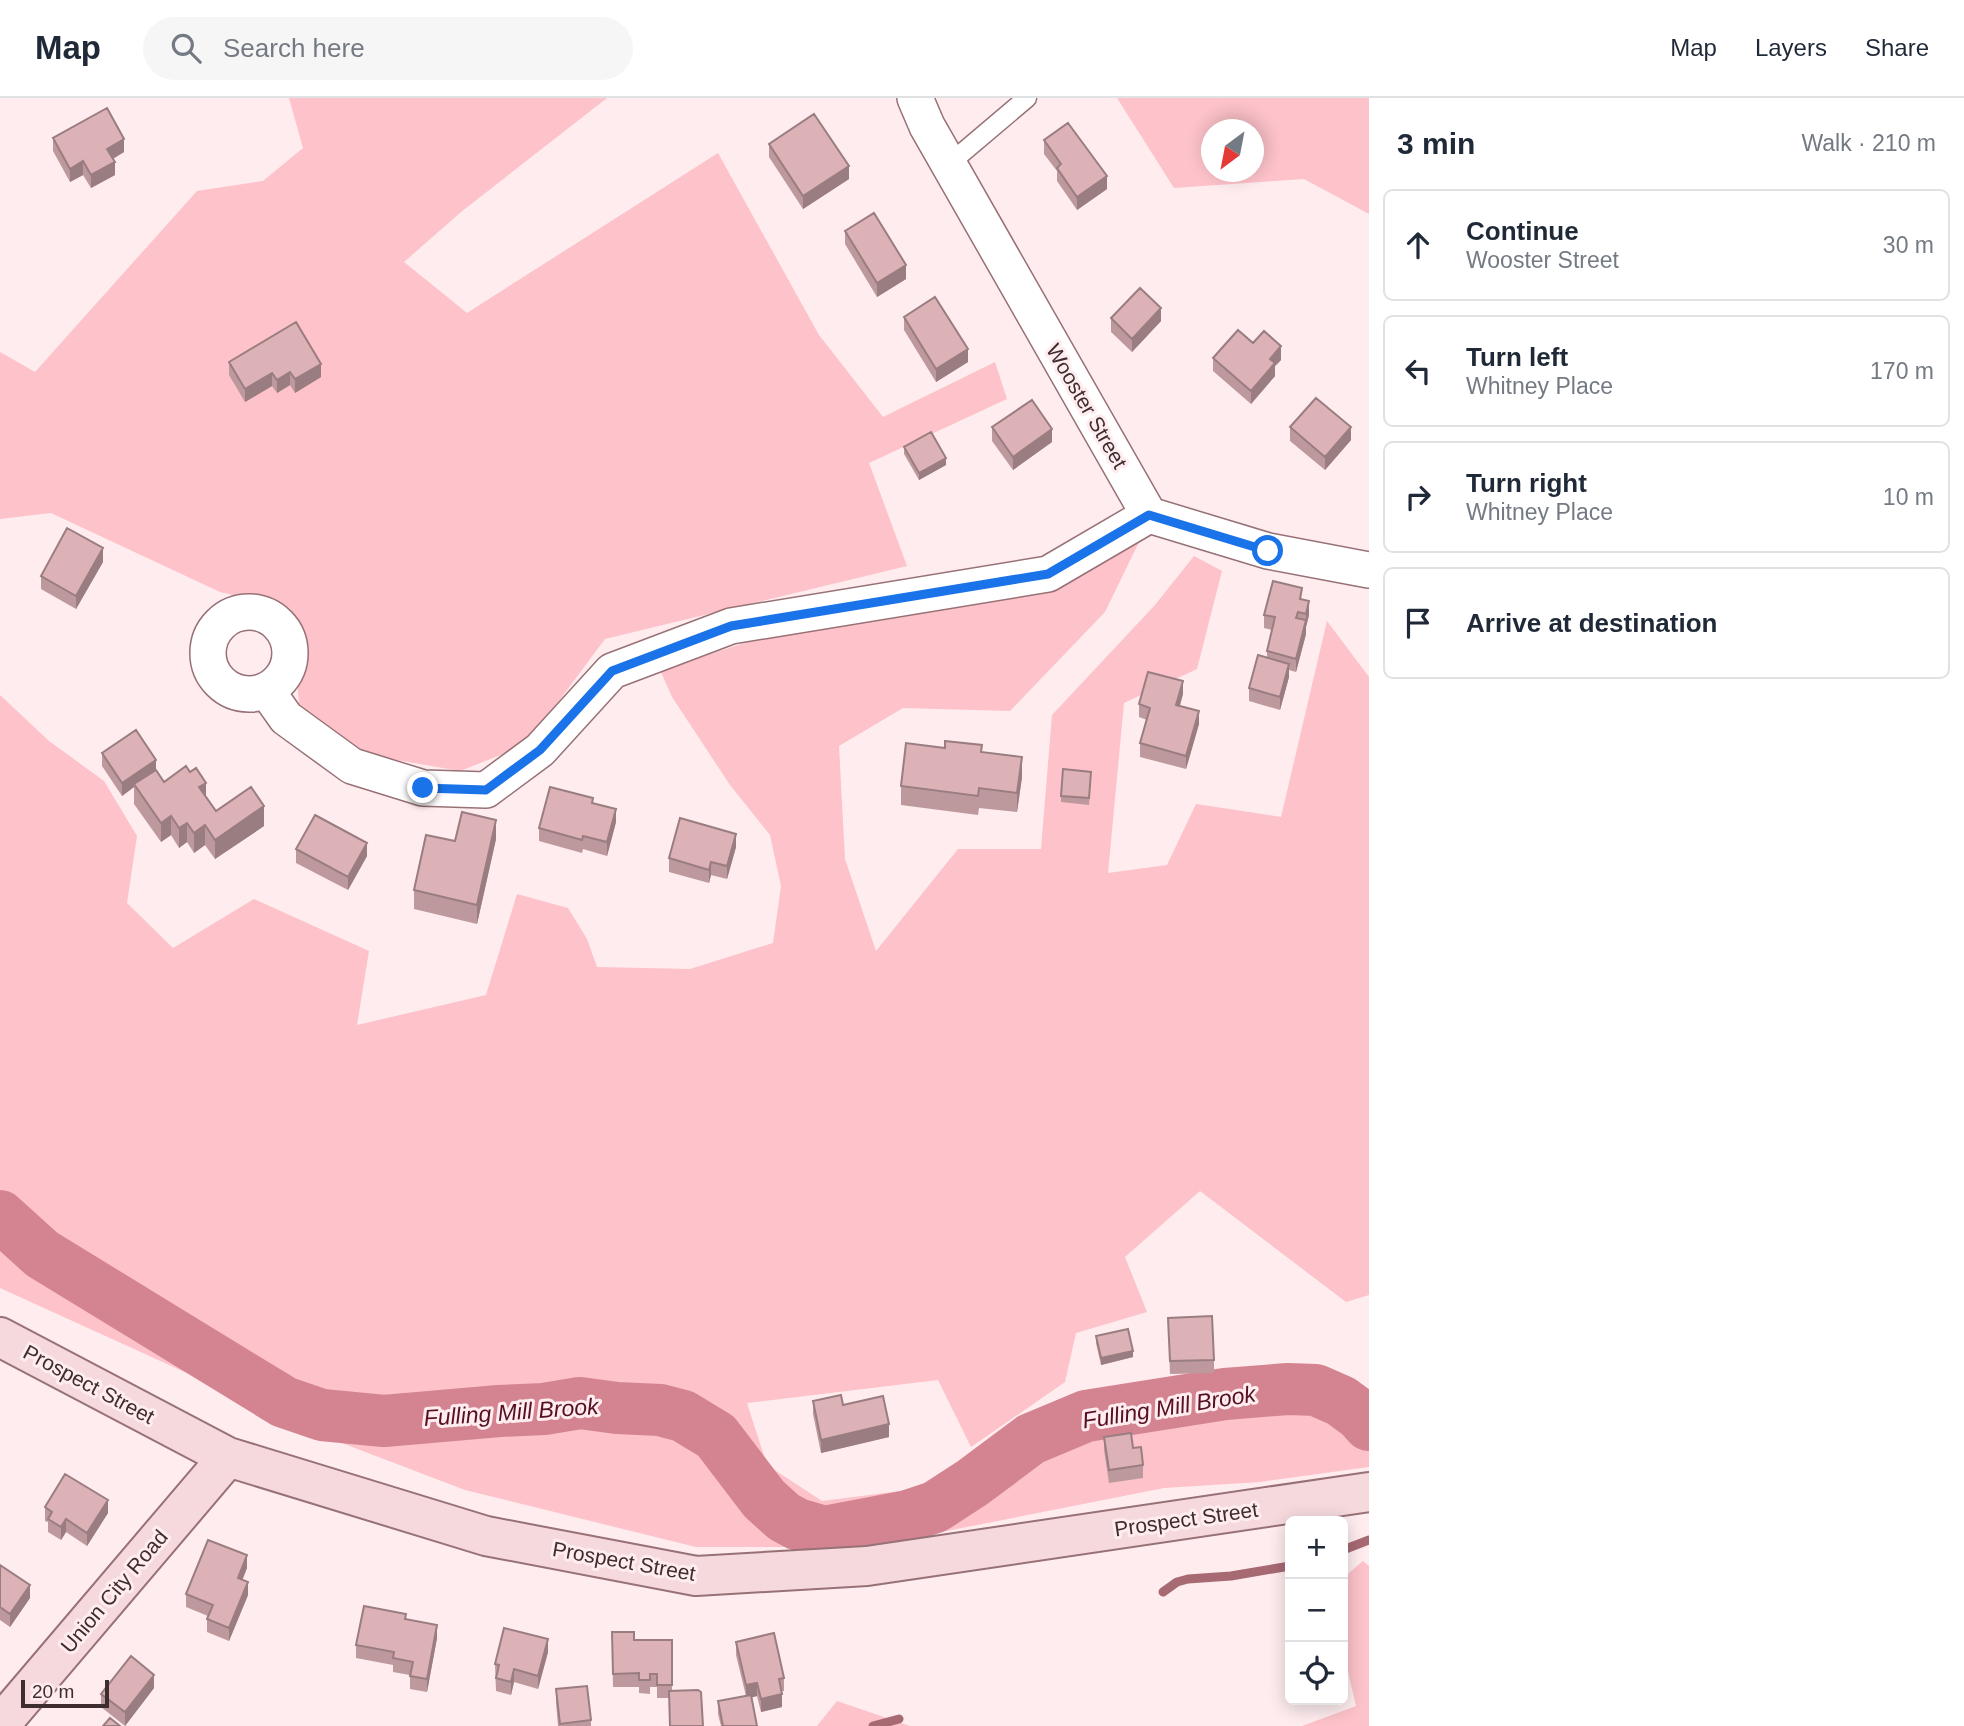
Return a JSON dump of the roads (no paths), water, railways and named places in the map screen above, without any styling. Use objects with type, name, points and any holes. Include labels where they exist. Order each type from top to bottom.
[{"type":"main road","name":"Prospect Street","points":[[0,1338],[228,1457],[486,1536],[696,1576],[867,1566],[1369,1492]]},
{"type":"main road","name":"Union City Road","points":[[0,1725],[228,1457]]},
{"type":"street","name":"Wooster Street","points":[[915,98],[927,126],[1149,515]]},
{"type":"street","points":[[267,691],[286,718],[352,766],[423,788],[486,790],[540,750],[612,671],[731,626],[1048,574],[1149,515],[1268,551],[1369,570]]},
{"type":"lane","points":[[949,164],[1027,98]]},
{"type":"waterway","name":"Fulling Mill Brook","points":[[0,1216],[42,1254],[284,1402],[322,1415],[384,1421],[544,1409],[580,1403],[660,1410],[683,1416],[716,1436],[764,1499],[784,1517],[824,1532],[908,1516],[935,1507],[1031,1439],[1086,1416],[1225,1394],[1288,1389],[1316,1390],[1341,1401],[1369,1425]]},
{"type":"waterway","points":[[1348,1548],[1369,1540]]},
{"type":"waterway","points":[[1163,1592],[1177,1582],[1188,1579],[1231,1576],[1285,1567]]},
{"type":"waterway","points":[[873,1726],[899,1719]]}]
